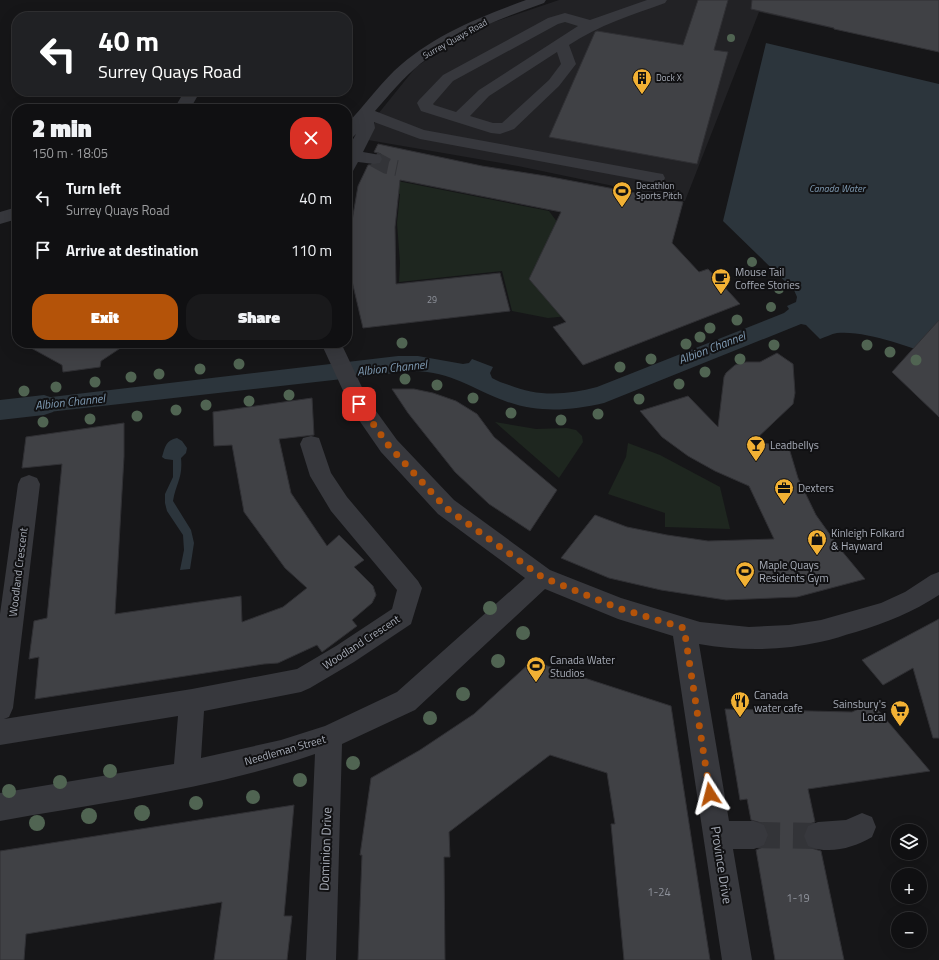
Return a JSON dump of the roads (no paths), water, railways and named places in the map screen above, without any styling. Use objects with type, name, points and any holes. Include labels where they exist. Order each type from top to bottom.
[{"type":"street","name":"Surrey Quays Road","points":[[352,128],[400,73],[437,46],[484,21],[539,0]]},
{"type":"street","points":[[625,0],[651,16]]},
{"type":"street","points":[[459,118],[484,93],[591,25],[660,0]]},
{"type":"street","points":[[561,43],[569,64],[554,83],[508,126],[500,129],[491,128],[427,108],[425,103],[448,78],[553,20],[565,17],[591,25]]},
{"type":"street","points":[[352,155],[367,128],[366,113],[420,134],[657,178]]},
{"type":"street","points":[[352,164],[364,171],[372,164]]},
{"type":"street","points":[[0,218],[12,214]]},
{"type":"street","points":[[332,348],[359,404],[389,446],[446,508],[542,577],[618,608],[700,633],[750,638],[789,636],[821,631],[886,612],[913,599],[939,582]]},
{"type":"street","name":"Woodland Crescent","points":[[0,732],[301,680],[345,654],[402,616],[410,588],[339,504],[321,476],[311,444]]},
{"type":"street","name":"Woodland Crescent","points":[[0,708],[29,484]]},
{"type":"street","name":"Needleman Street","points":[[0,807],[186,775],[281,753],[329,737],[406,701],[542,577]]},
{"type":"street","name":"Province Drive","points":[[684,628],[737,960]]},
{"type":"street","points":[[186,775],[192,700]]},
{"type":"street","name":"Dominion Drive","points":[[321,960],[329,737]]},
{"type":"street","points":[[818,836],[843,836],[853,833],[862,827]]},
{"type":"street","points":[[717,835],[754,835]]},
{"type":"water","name":"Canada Water","points":[[766,43],[939,84],[939,357],[889,340],[862,334],[837,333],[820,339],[806,325],[801,324],[604,403],[578,408],[554,410],[529,408],[505,401],[439,374],[413,371],[4,417],[9,402],[398,356],[418,356],[463,364],[469,363],[472,359],[493,367],[490,373],[492,378],[520,389],[531,392],[553,394],[575,392],[597,387],[784,313],[789,309],[787,306],[796,302],[797,297],[794,290],[723,221]]},
{"type":"water","points":[[177,438],[182,441],[187,448],[186,453],[181,458],[181,471],[173,501],[191,530],[194,543],[190,569],[180,570],[184,550],[183,535],[167,511],[165,503],[165,494],[173,477],[173,460],[162,457],[168,442]]},
{"type":"waterway","name":"Albion Channel","points":[[0,410],[44,405]]},
{"type":"tunnel","points":[[374,159],[387,166],[397,168]]},
{"type":"tunnel","points":[[754,835],[818,836]]},
{"type":"place","name":"Dock X","points":[[642,95]]},
{"type":"place","name":"Decathlon Sports Pitch","points":[[622,208]]},
{"type":"place","name":"Mouse Tail Coffee Stories","points":[[721,295]]},
{"type":"place","name":"Leadbellys","points":[[756,462]]},
{"type":"place","name":"Dexters","points":[[784,505]]},
{"type":"place","name":"Kinleigh Folkard & Hayward","points":[[817,556]]},
{"type":"place","name":"Maple Quays Residents Gym","points":[[745,588]]},
{"type":"place","name":"Canada Water Studios","points":[[536,683]]},
{"type":"place","name":"Canada water cafe","points":[[740,718]]},
{"type":"place","name":"Sainsbury's Local","points":[[900,727]]}]
